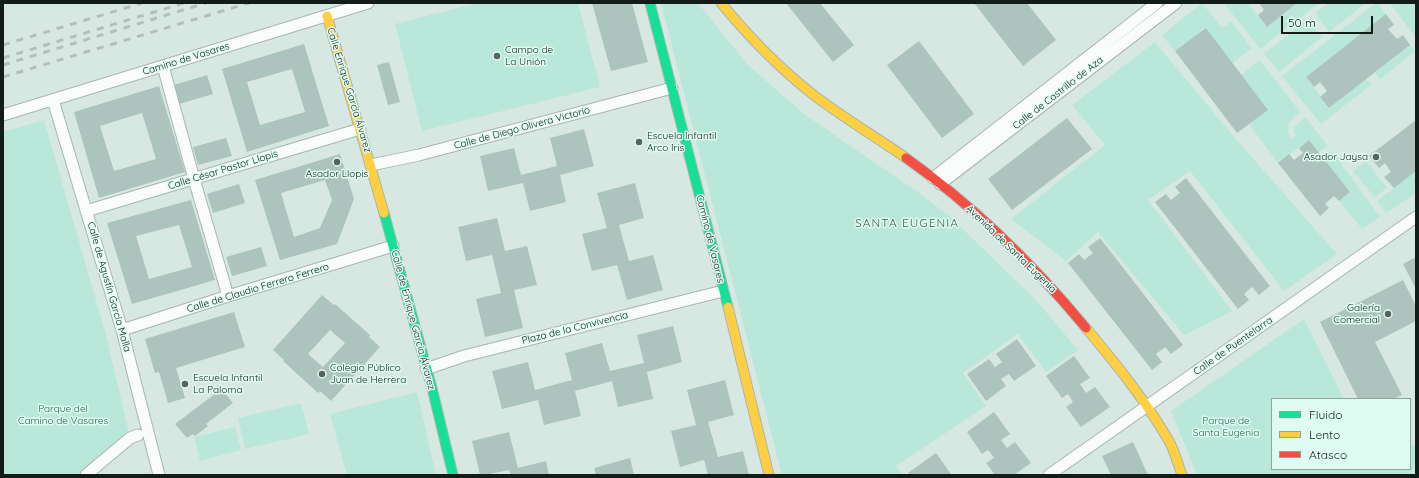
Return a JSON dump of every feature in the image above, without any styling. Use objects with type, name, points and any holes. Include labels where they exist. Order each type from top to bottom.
[{"type":"street","name":"Camino de Vasares","points":[[3,114],[368,3]]},
{"type":"street","name":"Camino de Vasares","points":[[650,3],[752,402],[769,475]]},
{"type":"street","name":"Avenida de Santa Eugenia","points":[[721,3],[760,47],[823,102],[936,181],[974,211],[1032,266],[1061,297],[1092,334],[1146,406],[1170,445],[1182,475]]},
{"type":"street","name":"Calle de Castrillo de Aza","points":[[936,181],[1157,3]]},
{"type":"street","name":"Calle de Castrillo de Aza","points":[[936,181],[1176,3]]},
{"type":"street","name":"Calle Enrique García Álvarez","points":[[327,16],[371,165]]},
{"type":"street","points":[[163,66],[228,296]]},
{"type":"street","name":"Calle de Diego Olivera Victorio","points":[[371,165],[419,155],[672,88]]},
{"type":"street","name":"Calle de Agustín García Malla","points":[[53,100],[122,330],[159,475]]},
{"type":"street","name":"Calle César Pastor Llopis","points":[[86,211],[360,129]]},
{"type":"street","name":"Calle de Enrique García Álvarez","points":[[371,165],[426,369],[452,475]]},
{"type":"street","name":"Calle de Puentelarra","points":[[1049,475],[1416,217]]},
{"type":"street","name":"Calle de Claudio Ferrero Ferrero","points":[[122,330],[393,246]]},
{"type":"street","name":"Plaza de la Convivencia","points":[[426,369],[464,356],[724,291]]},
{"type":"street","points":[[86,475],[130,438],[138,435]]},
{"type":"green space","name":"Campo de La Unión","points":[[478,3],[578,3],[600,87],[422,131],[395,24]]},
{"type":"green space","points":[[661,3],[698,3],[747,64],[804,114],[919,193],[949,216],[1034,298],[1078,350],[1046,372],[1018,334],[963,373],[986,406],[896,466],[903,475],[782,475]]},
{"type":"green space","points":[[1202,3],[1222,28],[1231,22],[1252,48],[1232,63],[1206,28],[1175,51],[1162,35]]},
{"type":"green space","points":[[1224,3],[1248,3],[1267,27],[1297,3],[1319,3],[1260,49]]},
{"type":"green space","points":[[1328,3],[1366,3],[1329,32],[1315,13]]},
{"type":"green space","points":[[1376,3],[1386,14],[1306,77],[1329,108],[1366,79],[1371,85],[1321,124],[1282,76]]},
{"type":"green space","points":[[1390,3],[1416,3],[1416,38]]},
{"type":"green space","points":[[1308,19],[1322,37],[1279,72],[1264,54]]},
{"type":"green space","points":[[1155,42],[1234,137],[1337,254],[1284,291],[1190,171],[1148,200],[1232,311],[1184,335],[1098,232],[1066,261],[1011,219],[1105,145],[1072,105]]},
{"type":"green space","points":[[1410,45],[1416,51],[1380,79],[1375,73]]},
{"type":"green space","points":[[1260,60],[1300,112],[1291,120],[1288,127],[1289,135],[1292,139],[1296,136],[1294,133],[1294,127],[1305,117],[1328,146],[1319,152],[1309,140],[1278,163],[1249,124],[1268,110],[1241,75]]},
{"type":"green space","name":"Parque del Camino de Vasares","points":[[44,120],[106,335],[130,438],[86,475],[3,474],[3,132]]},
{"type":"green space","points":[[1332,151],[1380,217],[1362,229],[1339,201],[1350,192],[1323,158]]},
{"type":"green space","points":[[1366,161],[1387,188],[1374,197],[1353,171]]},
{"type":"green space","points":[[1416,171],[1416,193],[1386,213],[1377,201]]},
{"type":"green space","name":"Parque de Santa Eugenia","points":[[1304,319],[1344,398],[1271,398],[1271,470],[1411,470],[1411,445],[1416,447],[1416,462],[1412,475],[1197,475],[1171,411]]},
{"type":"green space","points":[[417,392],[436,475],[347,475],[330,414]]},
{"type":"green space","points":[[301,403],[309,434],[245,449],[238,418]]},
{"type":"green space","points":[[235,427],[241,450],[200,461],[194,437]]},
{"type":"building","points":[[592,3],[632,3],[648,62],[611,71]]},
{"type":"building","points":[[786,3],[820,3],[854,45],[833,62]]},
{"type":"building","points":[[974,3],[1027,3],[1056,40],[1023,66]]},
{"type":"building","points":[[1259,3],[1297,3],[1267,27],[1258,15],[1264,10]]},
{"type":"building","points":[[1386,14],[1394,25],[1388,29],[1397,39],[1403,35],[1410,45],[1329,108],[1320,97],[1327,91],[1320,82],[1314,87],[1306,77]]},
{"type":"building","points":[[1206,28],[1268,110],[1237,133],[1175,51]]},
{"type":"building","points":[[919,41],[974,114],[942,138],[887,65]]},
{"type":"building","points":[[304,44],[329,126],[247,152],[222,69]],"holes":[[[292,69],[305,112],[260,125],[247,82]]]},
{"type":"building","points":[[389,62],[400,102],[388,105],[377,65]]},
{"type":"building","points":[[207,75],[213,94],[179,104],[174,85]]},
{"type":"building","points":[[159,86],[185,172],[99,198],[74,112]],"holes":[[[142,113],[156,159],[114,171],[100,126]]]},
{"type":"building","points":[[1067,118],[1092,149],[1012,210],[988,179]]},
{"type":"building","points":[[1416,120],[1416,171],[1394,188],[1384,177],[1391,172],[1385,163],[1379,168],[1369,156]]},
{"type":"building","points":[[584,129],[594,166],[560,175],[566,202],[530,211],[523,183],[488,191],[480,156],[514,148],[521,175],[557,166],[550,138]]},
{"type":"building","points":[[226,138],[232,156],[198,165],[193,147]]},
{"type":"building","points":[[1309,140],[1350,192],[1339,201],[1334,196],[1325,204],[1329,208],[1320,216],[1278,163],[1289,154],[1294,160],[1303,153],[1299,148]]},
{"type":"building","points":[[340,154],[354,199],[337,244],[280,260],[255,180]],"holes":[[[325,180],[332,200],[320,228],[294,237],[281,193]]]},
{"type":"building","points":[[1186,178],[1270,286],[1259,295],[1252,287],[1244,294],[1249,300],[1238,309],[1155,202],[1166,194],[1171,200],[1180,193],[1175,187]]},
{"type":"building","points":[[635,183],[644,218],[619,225],[629,261],[653,255],[663,290],[627,300],[617,265],[592,271],[582,234],[607,228],[597,193]]},
{"type":"building","points":[[239,184],[245,203],[213,213],[207,194]]},
{"type":"building","points":[[191,200],[215,280],[132,304],[107,223]],"holes":[[[179,225],[192,267],[149,279],[136,236]]]},
{"type":"building","points":[[497,218],[505,251],[527,246],[537,285],[514,290],[523,328],[485,337],[476,299],[501,293],[492,255],[466,261],[458,227]]},
{"type":"building","points":[[1100,238],[1183,345],[1171,354],[1165,347],[1156,354],[1162,362],[1152,370],[1068,263],[1079,254],[1084,260],[1093,253],[1088,247]]},
{"type":"building","points":[[261,247],[267,266],[232,276],[226,257]]},
{"type":"building","points":[[1416,257],[1416,289],[1403,264]]},
{"type":"building","points":[[1403,280],[1416,306],[1416,321],[1375,342],[1402,395],[1395,398],[1358,398],[1320,322]]},
{"type":"building","points":[[322,295],[334,305],[335,304],[370,335],[369,337],[380,347],[331,401],[320,391],[318,393],[273,350]],"holes":[[[330,330],[345,343],[323,367],[308,354]]]},
{"type":"building","points":[[234,312],[245,347],[176,368],[185,398],[168,403],[159,372],[155,373],[145,339]]},
{"type":"building","points":[[673,326],[682,362],[647,372],[653,399],[618,407],[612,381],[575,391],[581,416],[544,425],[538,400],[502,409],[492,371],[528,362],[535,390],[572,380],[565,353],[602,343],[610,371],[644,363],[637,335]]},
{"type":"building","points":[[1017,339],[1036,366],[1014,381],[1009,374],[1001,379],[1006,386],[986,401],[967,374],[989,359],[995,367],[1002,362],[996,354]]},
{"type":"building","points":[[1074,356],[1090,378],[1080,384],[1086,393],[1095,387],[1110,407],[1081,427],[1066,407],[1073,402],[1068,394],[1062,398],[1046,376]]},
{"type":"building","points":[[725,380],[734,415],[708,422],[718,457],[743,451],[749,475],[708,475],[704,460],[680,467],[671,431],[696,425],[687,390]]},
{"type":"building","points":[[218,385],[233,403],[206,424],[208,426],[195,436],[193,434],[187,438],[175,424],[216,393],[213,389]]},
{"type":"building","points":[[994,412],[1010,434],[1001,440],[1007,448],[1015,442],[1031,463],[1014,475],[995,475],[986,463],[994,458],[988,450],[982,454],[967,432]]},
{"type":"building","points":[[509,432],[518,468],[546,461],[549,475],[511,475],[509,470],[480,475],[472,441]]},
{"type":"building","points":[[1133,442],[1148,475],[1111,475],[1102,456]]},
{"type":"building","points":[[936,453],[951,474],[910,475],[908,473]]},
{"type":"building","points":[[630,458],[634,475],[596,475],[594,468]]},
{"type":"railway","points":[[3,45],[142,3]]},
{"type":"railway","points":[[3,58],[184,3]]},
{"type":"railway","points":[[3,65],[206,3]]},
{"type":"railway","points":[[3,77],[249,3]]},
{"type":"traffic: fast","points":[[650,3],[728,307]]},
{"type":"traffic: fast","points":[[384,213],[432,388],[453,475]]},
{"type":"traffic: slow","points":[[721,3],[765,52],[802,86],[837,112],[906,158]]},
{"type":"traffic: slow","points":[[327,16],[384,213]]},
{"type":"traffic: slow","points":[[728,307],[769,475]]},
{"type":"traffic: slow","points":[[1086,328],[1120,369],[1161,428],[1170,443],[1182,475]]},
{"type":"traffic: jam","points":[[906,158],[931,176],[1002,237],[1045,281],[1086,328]]},
{"type":"place","name":"Campo de La Unión","points":[[497,56]]},
{"type":"place","name":"Escuela Infantil Arco Iris","points":[[639,142]]},
{"type":"place","name":"Asador Jaysa","points":[[1376,157]]},
{"type":"place","name":"Asador Llopis","points":[[337,162]]},
{"type":"place","name":"Galería Comercial","points":[[1388,314]]},
{"type":"place","name":"Colegio Público Juan de Herrera","points":[[322,374]]},
{"type":"place","name":"Escuela Infantil La Paloma","points":[[185,384]]},
{"type":"district","name":"SANTA EUGENIA","points":[[907,223]]}]
